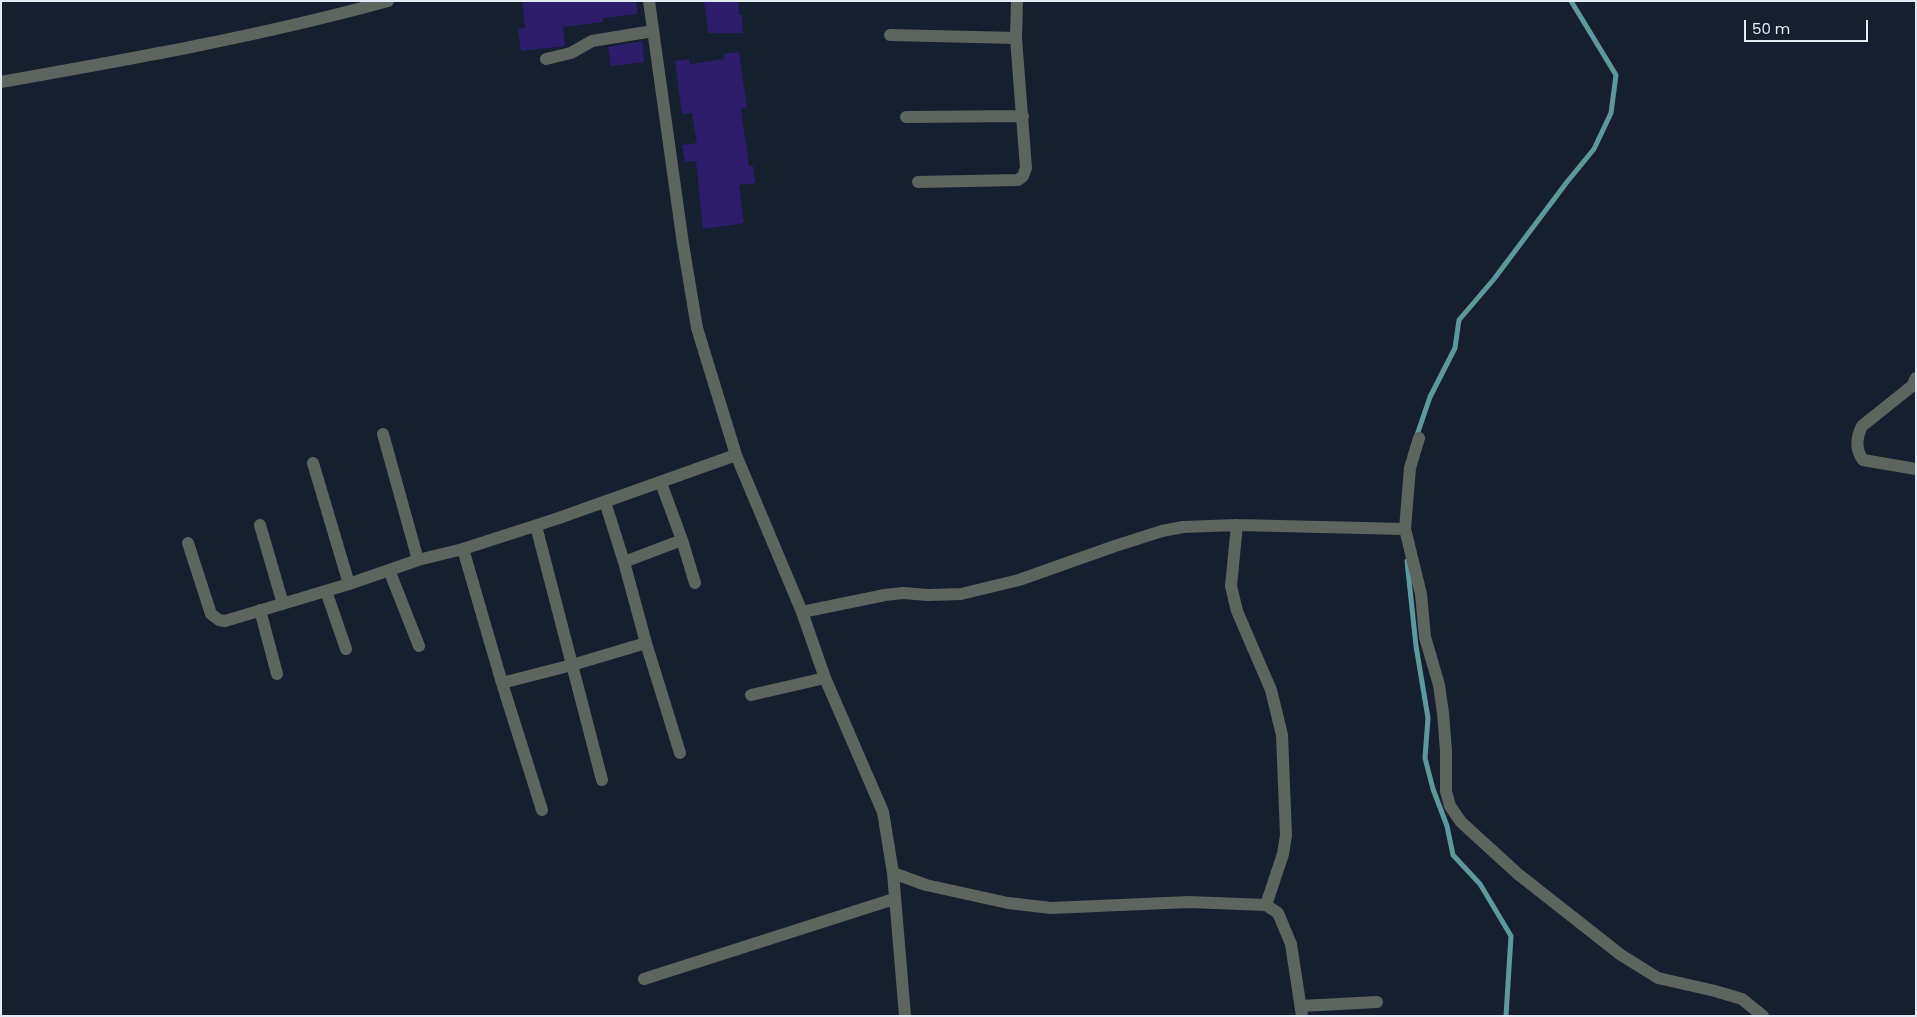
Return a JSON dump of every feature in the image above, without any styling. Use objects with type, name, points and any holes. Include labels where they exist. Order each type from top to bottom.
[{"type":"street","points":[[1,82],[145,57],[348,12],[388,1]]},
{"type":"street","points":[[649,1],[683,244],[697,328],[736,455],[802,612],[825,678],[883,812],[893,873],[905,1016]]},
{"type":"street","points":[[918,182],[1018,180],[1023,176],[1026,168],[1024,116],[1016,38],[1017,1]]},
{"type":"street","points":[[546,59],[571,53],[592,41],[653,31]]},
{"type":"street","points":[[890,34],[1016,38]]},
{"type":"street","points":[[906,117],[1024,116]]},
{"type":"street","points":[[1916,378],[1912,386],[1862,426],[1858,433],[1856,444],[1863,460],[1916,469]]},
{"type":"street","points":[[383,434],[418,560]]},
{"type":"street","points":[[1419,438],[1410,468],[1405,529],[1421,594],[1425,637],[1439,685],[1446,751],[1446,791],[1450,806],[1460,822],[1518,874],[1621,955],[1658,978],[1742,999],[1763,1016]]},
{"type":"street","points":[[188,543],[211,614],[219,620],[225,621],[349,584],[418,560],[463,549],[536,526],[736,455]]},
{"type":"street","points":[[313,463],[349,584]]},
{"type":"street","points":[[661,483],[682,540],[695,583]]},
{"type":"street","points":[[605,502],[680,752]]},
{"type":"street","points":[[260,525],[283,604]]},
{"type":"street","points":[[802,612],[884,595],[903,593],[928,595],[961,594],[1019,580],[1162,531],[1183,527],[1237,525],[1405,529]]},
{"type":"street","points":[[1237,525],[1231,586],[1237,610],[1271,690],[1282,735],[1286,835],[1283,854],[1266,905]]},
{"type":"street","points":[[536,526],[602,780]]},
{"type":"street","points":[[624,562],[682,540]]},
{"type":"street","points":[[463,549],[542,810]]},
{"type":"street","points":[[390,570],[418,646]]},
{"type":"street","points":[[326,590],[346,649]]},
{"type":"street","points":[[260,610],[278,674]]},
{"type":"street","points":[[502,683],[646,643]]},
{"type":"street","points":[[751,695],[825,678]]},
{"type":"street","points":[[893,873],[926,885],[1008,903],[1051,908],[1189,902],[1266,905],[1278,913],[1292,944],[1302,1011],[1377,1002]]},
{"type":"street","points":[[644,979],[894,899]]},
{"type":"building","points":[[522,1],[636,1],[638,14],[603,18],[603,22],[563,27],[565,46],[521,51],[518,29],[525,28]]},
{"type":"building","points":[[704,1],[738,1],[739,15],[742,15],[743,33],[708,33]]},
{"type":"building","points":[[642,41],[644,62],[611,66],[608,47]]},
{"type":"building","points":[[739,52],[747,108],[741,109],[749,166],[753,166],[755,183],[739,185],[744,223],[703,229],[696,161],[685,162],[682,145],[697,143],[692,113],[682,114],[675,61],[689,59],[690,64],[724,59],[724,54]]},
{"type":"waterway","points":[[1416,438],[1430,397],[1455,348],[1459,320],[1494,279],[1594,149],[1611,113],[1616,75],[1571,1]]},
{"type":"waterway","points":[[1407,561],[1416,646],[1428,718],[1425,758],[1433,789],[1447,826],[1453,855],[1480,884],[1511,936],[1506,1016]]}]
